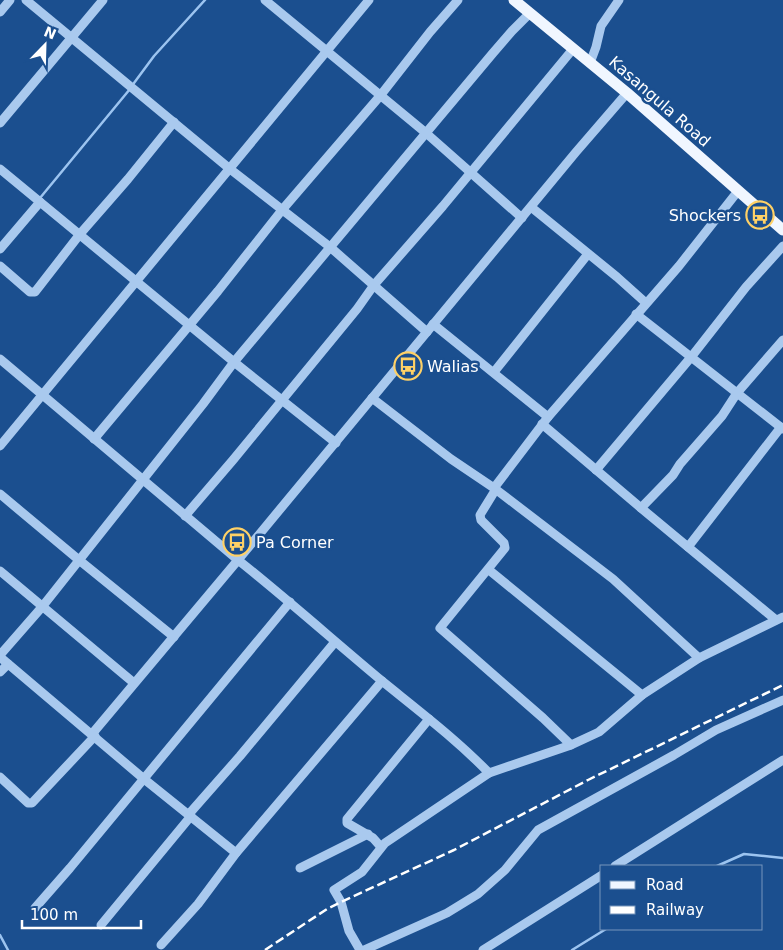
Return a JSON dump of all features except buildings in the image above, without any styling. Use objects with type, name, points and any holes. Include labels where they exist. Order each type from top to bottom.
[{"type":"main road","name":"Kasangula Road","points":[[514,0],[627,93],[783,230]]},
{"type":"street","points":[[0,12],[10,0]]},
{"type":"street","points":[[26,0],[230,168],[330,247],[427,332]]},
{"type":"street","points":[[0,123],[104,0]]},
{"type":"street","points":[[0,446],[328,52],[369,0]]},
{"type":"street","points":[[94,439],[458,0]]},
{"type":"street","points":[[590,63],[601,26],[618,0]]},
{"type":"street","points":[[271,2],[426,133],[522,218]]},
{"type":"street","points":[[236,853],[144,779],[0,656],[42,607],[203,404],[234,362],[512,31],[530,14]]},
{"type":"street","points":[[185,516],[357,309],[374,285],[471,173],[573,49]]},
{"type":"street","points":[[0,777],[28,803],[32,803],[93,735],[134,682],[174,637],[627,93]]},
{"type":"street","points":[[0,266],[30,292],[35,292],[56,268],[80,234],[174,122]]},
{"type":"street","points":[[0,169],[137,280],[234,362],[336,443]]},
{"type":"street","points":[[571,745],[440,628],[488,570],[505,546],[481,520],[480,516],[495,488],[545,421],[679,266],[738,191]]},
{"type":"street","points":[[0,249],[40,202]]},
{"type":"street","points":[[531,207],[646,303]]},
{"type":"street","points":[[596,470],[783,246]]},
{"type":"street","points":[[494,372],[588,254]]},
{"type":"street","points":[[636,314],[782,428],[688,547]]},
{"type":"street","points":[[434,324],[494,372],[596,470],[640,508],[780,618],[699,658],[642,695],[599,732],[571,745],[489,773],[381,847],[362,872],[334,890],[341,902],[348,931],[362,950],[448,913],[478,894],[505,870],[538,830],[716,730],[783,700]]},
{"type":"street","points":[[640,508],[673,475],[680,464],[722,416],[737,393],[783,340]]},
{"type":"street","points":[[0,359],[185,516],[290,602],[335,642],[447,733],[489,773]]},
{"type":"street","points":[[372,398],[451,459],[495,488],[613,579],[699,658]]},
{"type":"street","points":[[0,494],[174,637]]},
{"type":"street","points":[[488,570],[642,695]]},
{"type":"street","points":[[0,571],[134,682]]},
{"type":"street","points":[[34,908],[70,868],[290,602]]},
{"type":"street","points":[[101,925],[190,815],[335,642]]},
{"type":"street","points":[[0,672],[8,664]]},
{"type":"street","points":[[160,945],[198,904],[236,853],[382,681]]},
{"type":"street","points":[[381,847],[374,838],[347,823],[349,814],[429,719]]},
{"type":"street","points":[[617,865],[783,760]]},
{"type":"street","points":[[300,868],[368,834]]},
{"type":"street","points":[[483,950],[600,876]]},
{"type":"waterway","points":[[134,83],[154,56],[205,0]]},
{"type":"waterway","points":[[40,198],[130,89]]},
{"type":"waterway","points":[[719,865],[744,854],[783,858]]},
{"type":"waterway","points":[[572,950],[604,930]]},
{"type":"waterway","points":[[0,935],[8,950]]},
{"type":"railway","points":[[265,950],[327,909],[454,850],[588,780],[783,685]]},
{"type":"place","name":"Shockers","points":[[760,215]]},
{"type":"place","name":"Walias","points":[[408,366]]},
{"type":"place","name":"Pa Corner","points":[[237,542]]}]
